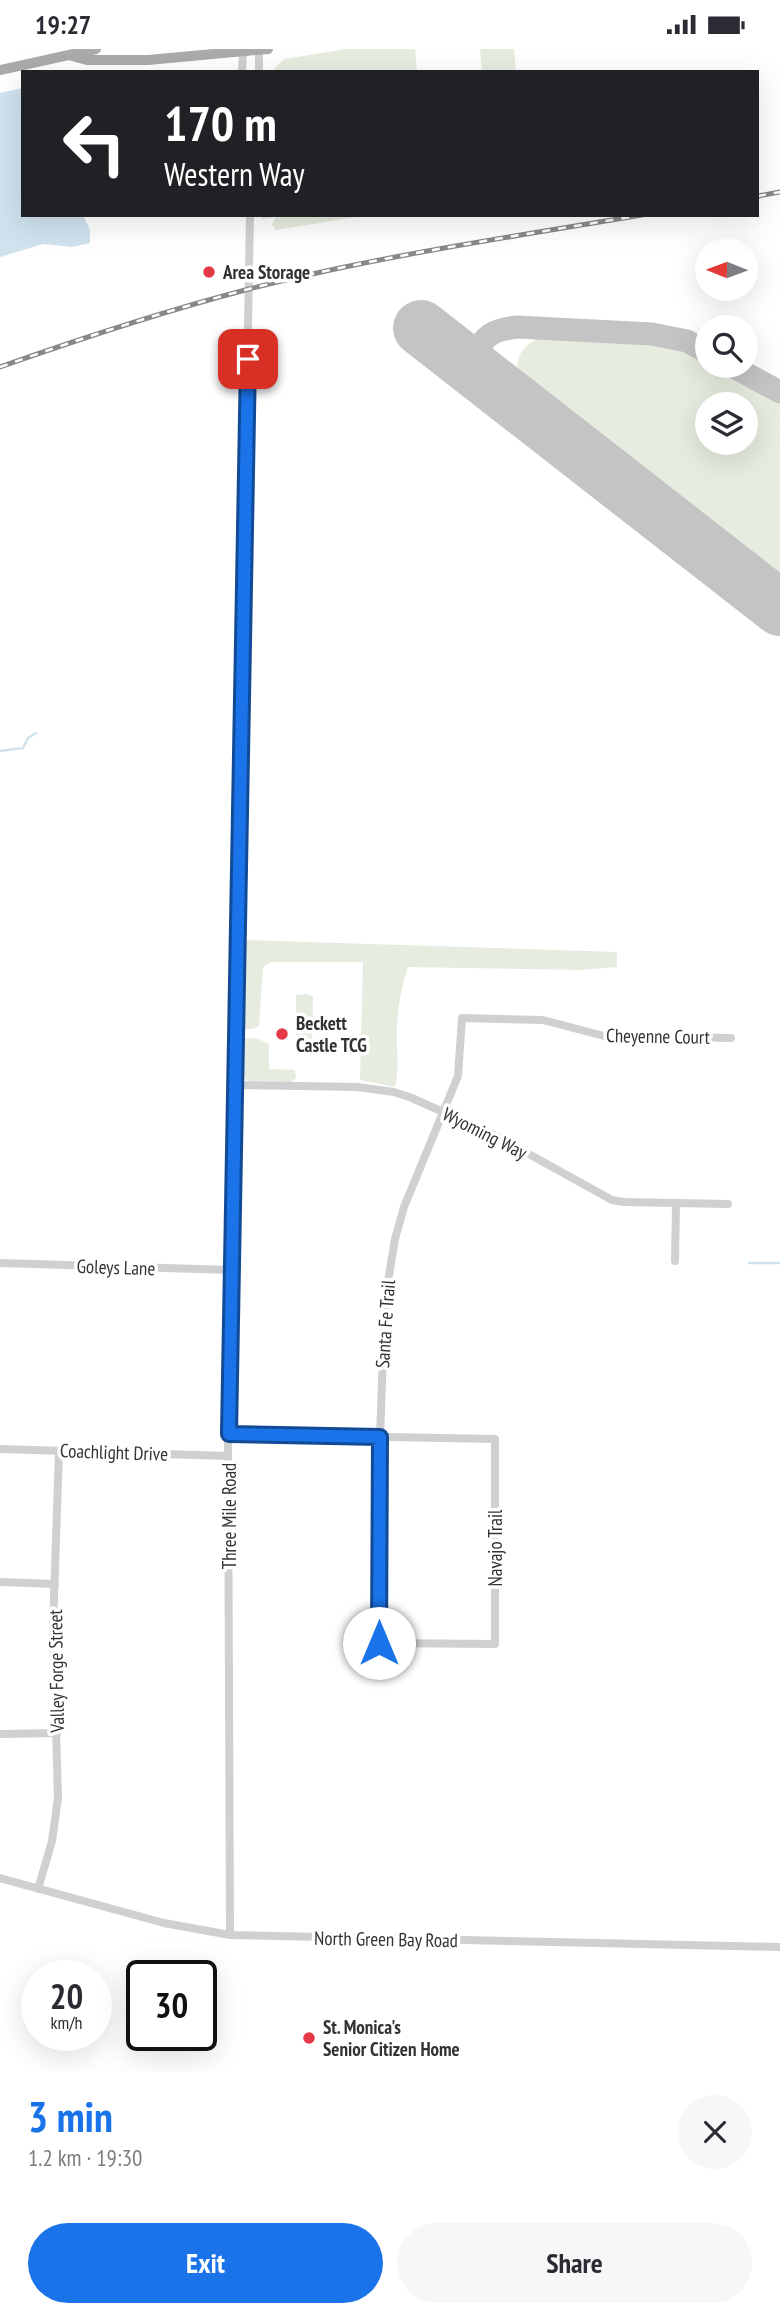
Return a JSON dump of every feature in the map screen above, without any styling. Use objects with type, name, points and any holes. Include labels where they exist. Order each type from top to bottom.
[{"type":"main road","points":[[0,70],[96,49]]},
{"type":"main road","points":[[72,56],[87,60],[242,59],[262,49]]},
{"type":"street","points":[[259,70],[262,49]]},
{"type":"street","name":"Three Mile Road","points":[[229,1935],[228,1456],[250,217]]},
{"type":"street","name":"Cheyenne Court","points":[[462,1018],[542,1020],[604,1035],[731,1038]]},
{"type":"street","name":"Santa Fe Trail","points":[[462,1018],[458,1076],[404,1206],[389,1269],[382,1331],[379,1643],[495,1644]]},
{"type":"street","name":"Wyoming Way","points":[[235,1085],[376,1089],[412,1098],[498,1137],[601,1195],[624,1202],[728,1204]]},
{"type":"street","points":[[675,1261],[676,1203]]},
{"type":"street","name":"Goleys Lane","points":[[0,1263],[232,1270]]},
{"type":"street","points":[[229,1434],[380,1437]]},
{"type":"street","name":"Navajo Trail","points":[[380,1437],[495,1440],[495,1644]]},
{"type":"street","name":"Coachlight Drive","points":[[0,1449],[228,1456]]},
{"type":"street","name":"Valley Forge Street","points":[[38,1889],[51,1841],[58,1798],[53,1667],[59,1451]]},
{"type":"street","points":[[0,1582],[55,1584]]},
{"type":"street","points":[[0,1734],[57,1733]]},
{"type":"street","name":"North Green Bay Road","points":[[0,1878],[164,1923],[229,1935],[780,1947]]},
{"type":"shaded area","points":[[346,49],[415,49],[417,70],[273,70],[284,59]]},
{"type":"shaded area","points":[[480,49],[514,49],[516,70],[482,70]]},
{"type":"shaded area","points":[[276,217],[356,217],[276,230],[272,224]]},
{"type":"shaded area","points":[[540,338],[555,338],[668,347],[695,357],[695,378],[735,378],[780,403],[780,586],[524,386],[518,364],[526,346]]},
{"type":"shaded area","points":[[244,940],[617,952],[617,967],[582,970],[408,967],[398,1014],[395,1087],[360,1080],[363,962],[270,962],[263,967],[259,1026],[243,1029]]},
{"type":"shaded area","points":[[296,995],[313,996],[312,1049],[296,1048]]},
{"type":"shaded area","points":[[256,1038],[269,1044],[269,1069],[295,1070],[296,1078],[291,1082],[247,1081],[242,1075],[243,1039]]},
{"type":"water","points":[[21,88],[21,217],[84,217],[90,230],[90,243],[73,247],[43,244],[0,257],[0,93]]},
{"type":"waterway","points":[[0,751],[23,748],[28,738],[36,733]]},
{"type":"waterway","points":[[749,1263],[780,1263]]},
{"type":"taxiway","points":[[474,370],[486,338],[498,331],[517,327],[652,334],[687,341],[695,345]]},
{"type":"taxiway","points":[[754,378],[780,392]]},
{"type":"runway","points":[[421,328],[780,608]]},
{"type":"railway","points":[[759,196],[780,192]]},
{"type":"railway","points":[[0,367],[155,316],[298,277],[445,248],[630,217]]},
{"type":"place","name":"Area Storage","points":[[209,272]]},
{"type":"place","name":"Beckett Castle TCG","points":[[282,1034]]},
{"type":"place","name":"St. Monica's Senior Citizen Home","points":[[309,2038]]},
{"type":"route","points":[[248,359],[229,1434],[380,1437],[379,1643]]}]
